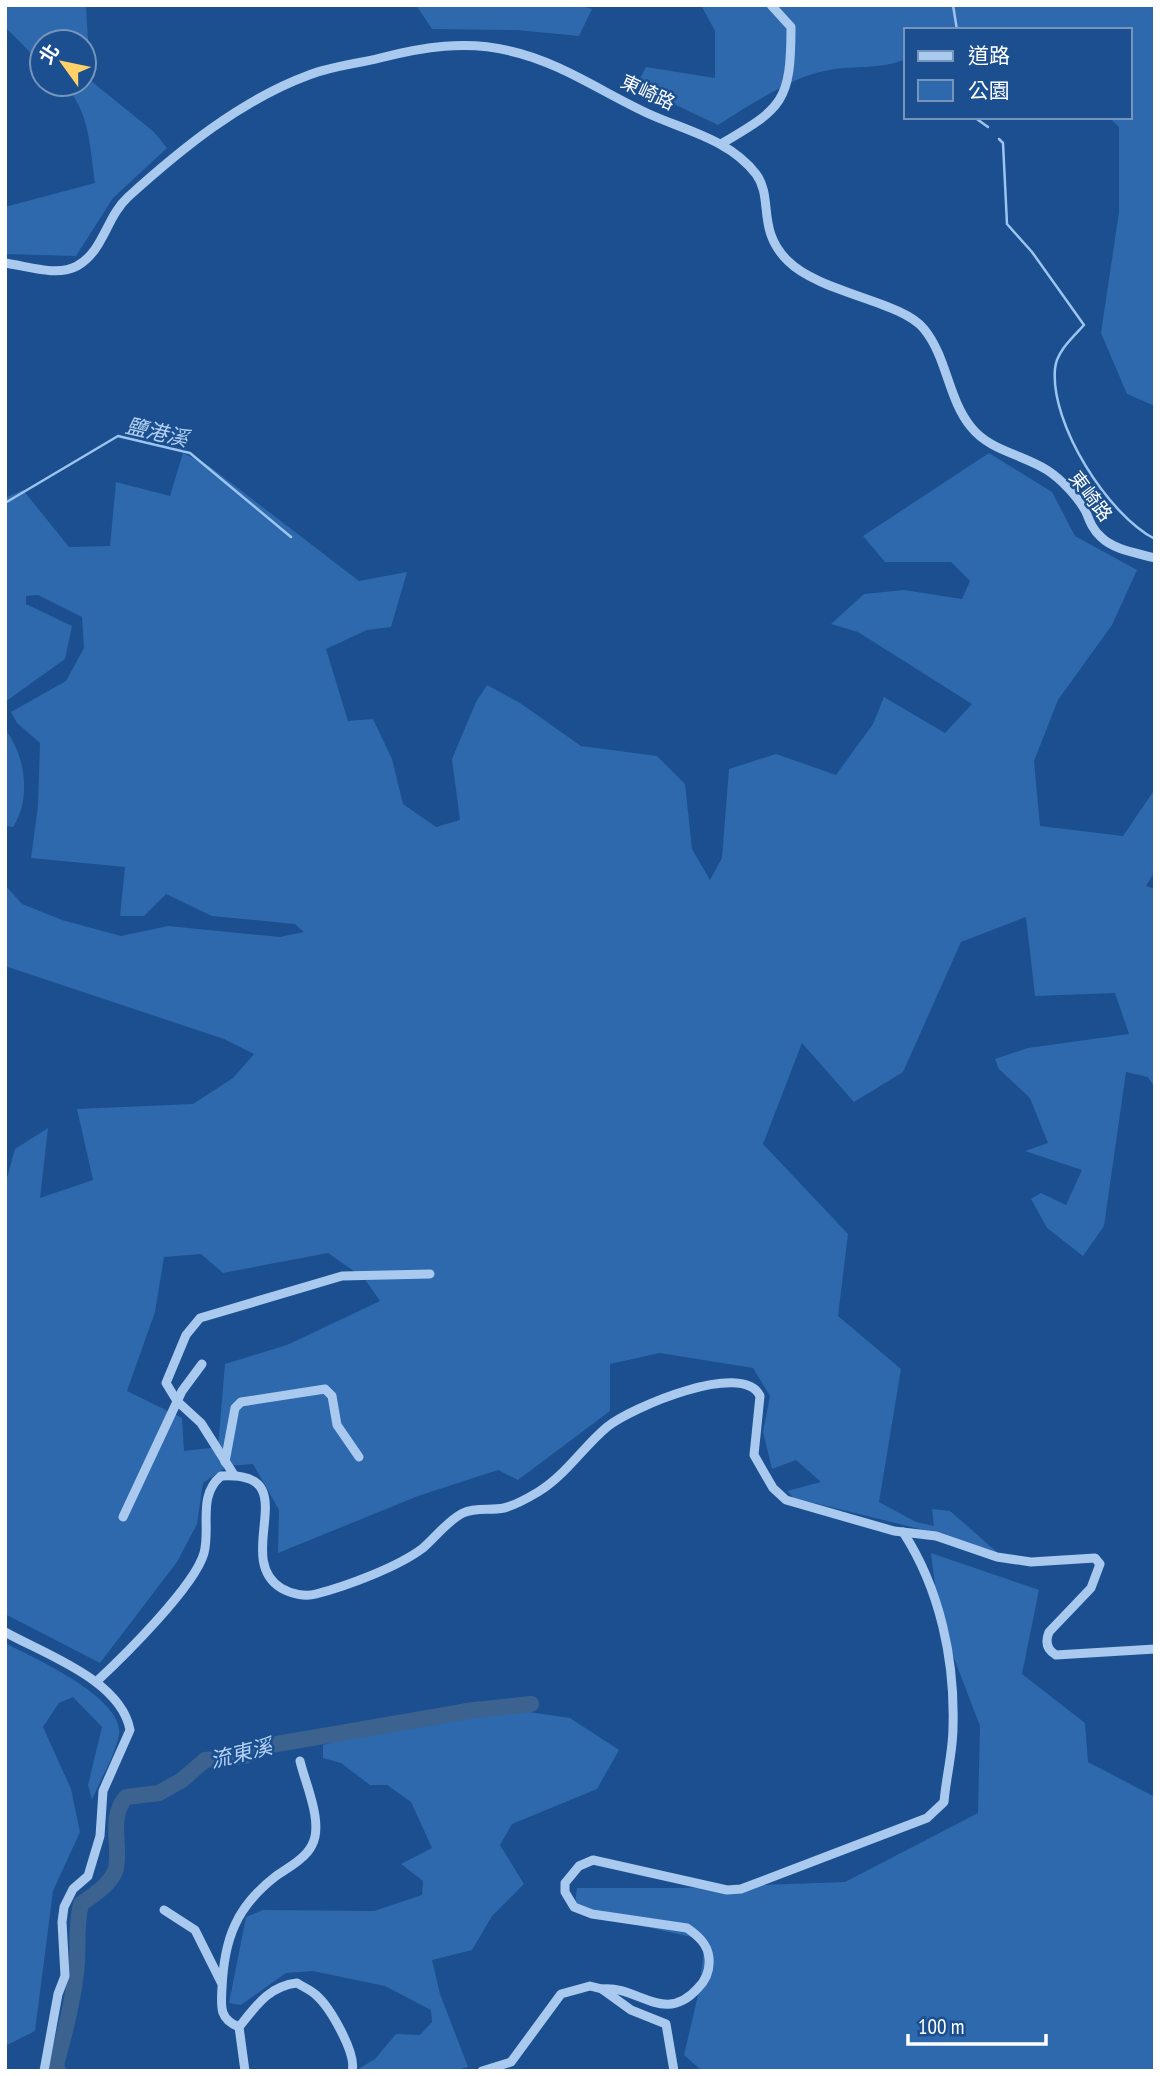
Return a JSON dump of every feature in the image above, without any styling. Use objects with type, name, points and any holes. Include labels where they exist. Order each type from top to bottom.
[{"type":"street","points":[[721,144],[775,110],[785,92],[791,61],[791,27],[772,5]]},
{"type":"street","name":"東崎路","points":[[5,262],[58,271],[79,265],[90,257],[112,215],[126,199],[186,146],[221,122],[304,76],[429,47],[458,45],[511,51],[549,64],[649,114],[721,144],[757,176],[764,192],[765,219],[772,241],[788,261],[825,283],[907,315],[923,328],[958,406],[980,438],[1049,471],[1073,494],[1103,539],[1121,549],[1155,558]]},
{"type":"street","points":[[234,1475],[201,1423],[177,1401],[166,1383],[186,1335],[200,1318],[342,1276],[430,1274]]},
{"type":"street","points":[[123,1517],[177,1401],[202,1364]]},
{"type":"street","points":[[96,1682],[130,1650],[196,1569],[204,1551],[209,1491],[221,1476],[234,1475],[252,1480],[264,1493],[267,1515],[260,1551],[265,1573],[273,1582],[292,1593],[314,1595],[408,1557],[463,1513],[502,1508],[536,1493],[616,1421],[677,1394],[734,1381],[751,1384],[761,1396],[754,1455],[779,1494],[813,1510],[903,1532],[933,1535],[997,1557],[1024,1562],[1095,1558],[1100,1564],[1091,1588],[1049,1632],[1046,1640],[1050,1651],[1056,1655],[1155,1649]]},
{"type":"street","points":[[225,1462],[236,1408],[241,1402],[325,1389],[332,1396],[337,1425],[359,1457]]},
{"type":"street","points":[[602,1989],[612,1987],[656,2005],[670,2004],[692,1995],[702,1984],[707,1975],[709,1955],[698,1935],[687,1928],[592,1914],[574,1907],[565,1892],[565,1883],[585,1862],[593,1860],[727,1890],[741,1889],[927,1818],[944,1802],[954,1729],[951,1661],[930,1589],[916,1552],[903,1532]]},
{"type":"street","points":[[5,1632],[70,1664],[96,1682],[113,1699],[129,1724],[129,1737],[103,1791],[100,1836],[88,1876],[73,1889],[64,1907],[62,1922],[65,1976],[58,1994],[44,2071]]},
{"type":"street","points":[[239,2027],[227,2022],[221,2012],[224,1948],[239,1915],[272,1880],[302,1857],[313,1844],[316,1826],[300,1761]]},
{"type":"street","points":[[164,1910],[195,1930],[222,1984]]},
{"type":"street","points":[[245,2071],[239,2027],[265,1996],[281,1985],[297,1983],[318,1997],[347,2043],[355,2062],[352,2071]]},
{"type":"street","points":[[482,2071],[512,2062],[561,1994],[590,1986],[602,1989],[631,2010],[666,2024],[674,2071]]},
{"type":"green space","points":[[5,5],[86,5],[87,28],[28,28],[28,50],[5,27]]},
{"type":"green space","points":[[416,5],[579,5],[592,9],[579,36],[517,30],[432,29]]},
{"type":"green space","points":[[701,5],[1155,5],[1155,406],[1127,394],[1101,333],[1119,212],[1119,127],[1111,119],[1132,119],[1132,28],[904,28],[904,60],[808,76],[767,95],[718,125],[636,86],[646,67],[715,78],[715,31]]},
{"type":"green space","points":[[98,87],[154,132],[167,148],[113,198],[76,256],[5,254],[5,207],[95,183],[90,143],[75,98],[98,98]]},
{"type":"green space","points":[[183,453],[209,466],[359,581],[407,572],[391,627],[367,630],[326,649],[348,721],[373,719],[392,759],[403,804],[436,827],[460,820],[452,759],[476,702],[487,685],[520,703],[581,746],[657,756],[685,784],[692,849],[710,880],[722,858],[729,769],[776,754],[836,775],[873,724],[884,697],[945,733],[972,704],[858,632],[831,624],[864,594],[904,590],[962,599],[970,581],[951,562],[885,562],[863,536],[989,453],[1052,492],[1075,536],[1137,570],[1112,625],[1058,700],[1034,761],[1040,826],[1123,836],[1155,789],[1155,871],[1146,886],[1155,889],[1155,1088],[1148,1077],[1126,1072],[1104,1226],[1083,1256],[1047,1228],[1031,1199],[1041,1193],[1066,1205],[1082,1170],[1025,1151],[1048,1143],[1030,1098],[999,1069],[995,1059],[1028,1048],[1129,1034],[1115,993],[1035,996],[1026,917],[961,942],[903,1072],[854,1102],[802,1043],[763,1144],[848,1234],[838,1316],[901,1369],[879,1502],[916,1522],[934,1526],[932,1509],[950,1511],[998,1553],[932,1532],[794,1498],[787,1491],[821,1482],[796,1460],[772,1469],[763,1432],[770,1396],[753,1368],[660,1353],[610,1364],[610,1411],[518,1480],[498,1470],[418,1496],[278,1553],[279,1510],[253,1464],[228,1466],[203,1483],[197,1524],[177,1562],[100,1663],[5,1614],[5,1185],[15,1149],[48,1128],[40,1198],[93,1180],[77,1109],[193,1104],[233,1078],[254,1054],[224,1039],[5,966],[5,885],[22,904],[62,920],[121,936],[168,926],[280,937],[304,932],[295,924],[212,916],[166,894],[144,916],[120,916],[125,867],[31,858],[38,806],[40,743],[17,723],[11,712],[66,681],[84,648],[82,617],[38,595],[26,596],[26,604],[72,626],[65,659],[5,702],[5,498],[23,490],[69,547],[110,546],[116,482],[170,496]],"holes":[[[328,1253],[364,1278],[380,1301],[287,1345],[225,1364],[218,1447],[184,1451],[182,1418],[127,1391],[155,1312],[164,1257],[201,1254],[223,1273]]]},
{"type":"green space","points":[[5,729],[17,751],[24,777],[23,803],[13,827],[5,826]]},
{"type":"green space","points":[[931,1553],[1039,1590],[1022,1674],[1085,1723],[1088,1762],[1155,1797],[1155,2071],[702,2071],[684,2055],[699,1991],[705,1940],[574,1911],[577,1888],[683,1888],[845,1882],[978,1813],[980,1726],[939,1619]]},
{"type":"green space","points":[[5,1643],[93,1693],[108,1707],[117,1721],[119,1735],[111,1760],[92,1800],[88,1785],[102,1727],[73,1697],[59,1703],[43,1727],[71,1789],[80,1832],[53,1891],[35,2031],[5,2046]]},
{"type":"green space","points":[[466,1703],[570,1718],[619,1750],[597,1789],[512,1824],[500,1845],[524,1884],[492,1916],[472,1950],[432,1960],[440,1994],[468,2067],[454,2071],[355,2071],[375,2059],[396,2034],[420,2035],[432,2022],[431,2010],[385,1986],[313,1971],[286,1973],[241,2005],[229,2003],[246,1917],[263,1910],[374,1911],[422,1895],[423,1881],[401,1864],[432,1848],[411,1802],[387,1785],[370,1785],[341,1763],[323,1758],[323,1745]]},
{"type":"waterway","points":[[953,5],[957,28]]},
{"type":"waterway","points":[[977,119],[988,127]]},
{"type":"waterway","points":[[999,139],[1003,143],[1007,224],[1032,252],[1084,325],[1058,357],[1055,369],[1056,391],[1072,441],[1101,489],[1137,527],[1155,539]]},
{"type":"waterway","name":"鹽港溪","points":[[5,503],[118,436],[190,453],[291,537]]},
{"type":"waterway","name":"流東溪","points":[[58,2071],[56,2065],[76,1976],[81,1904],[102,1889],[114,1874],[117,1859],[116,1823],[126,1797],[159,1793],[182,1780],[205,1760],[245,1756],[265,1746],[474,1710],[531,1704]]}]
